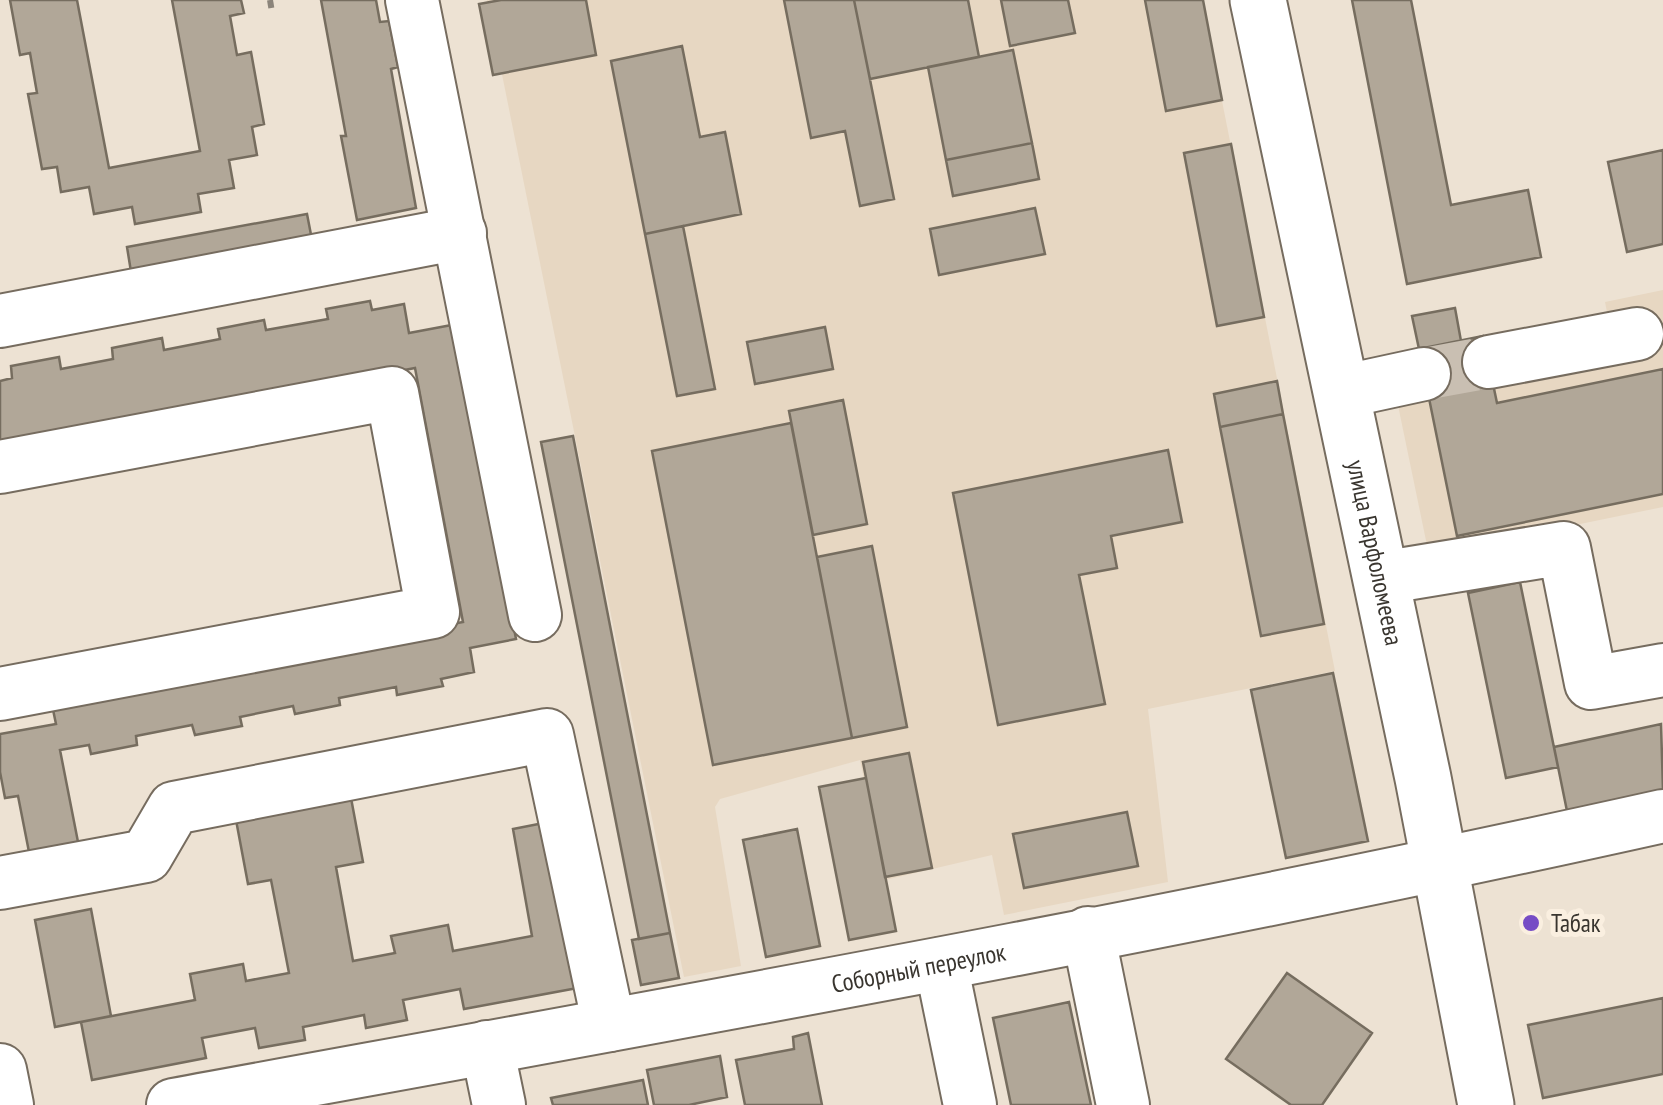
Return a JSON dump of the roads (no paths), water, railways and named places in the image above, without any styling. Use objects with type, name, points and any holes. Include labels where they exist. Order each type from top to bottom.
[{"type":"main road","name":"улица Варфоломеева","points":[[1258,0],[1423,778],[1486,1105]]},
{"type":"street","points":[[412,0],[535,616]]},
{"type":"street","points":[[0,321],[460,233]]},
{"type":"street","points":[[1489,362],[1637,334]]},
{"type":"street","points":[[1341,392],[1424,374]]},
{"type":"street","points":[[0,468],[392,393],[433,612],[0,694]]},
{"type":"street","points":[[1381,578],[1564,548],[1591,682],[1663,670]]},
{"type":"street","points":[[0,883],[146,856],[174,808],[547,735],[610,1025]]},
{"type":"street","name":"Соборный переулок","points":[[172,1105],[941,964],[1438,866],[1663,816]]},
{"type":"street","points":[[1088,933],[1123,1105]]},
{"type":"street","points":[[941,964],[970,1105]]},
{"type":"street","points":[[487,1048],[498,1105]]},
{"type":"street","points":[[0,1070],[7,1105]]},
{"type":"tunnel","points":[[1424,374],[1489,362]]},
{"type":"place","name":"Табак","points":[[1531,923]]}]
